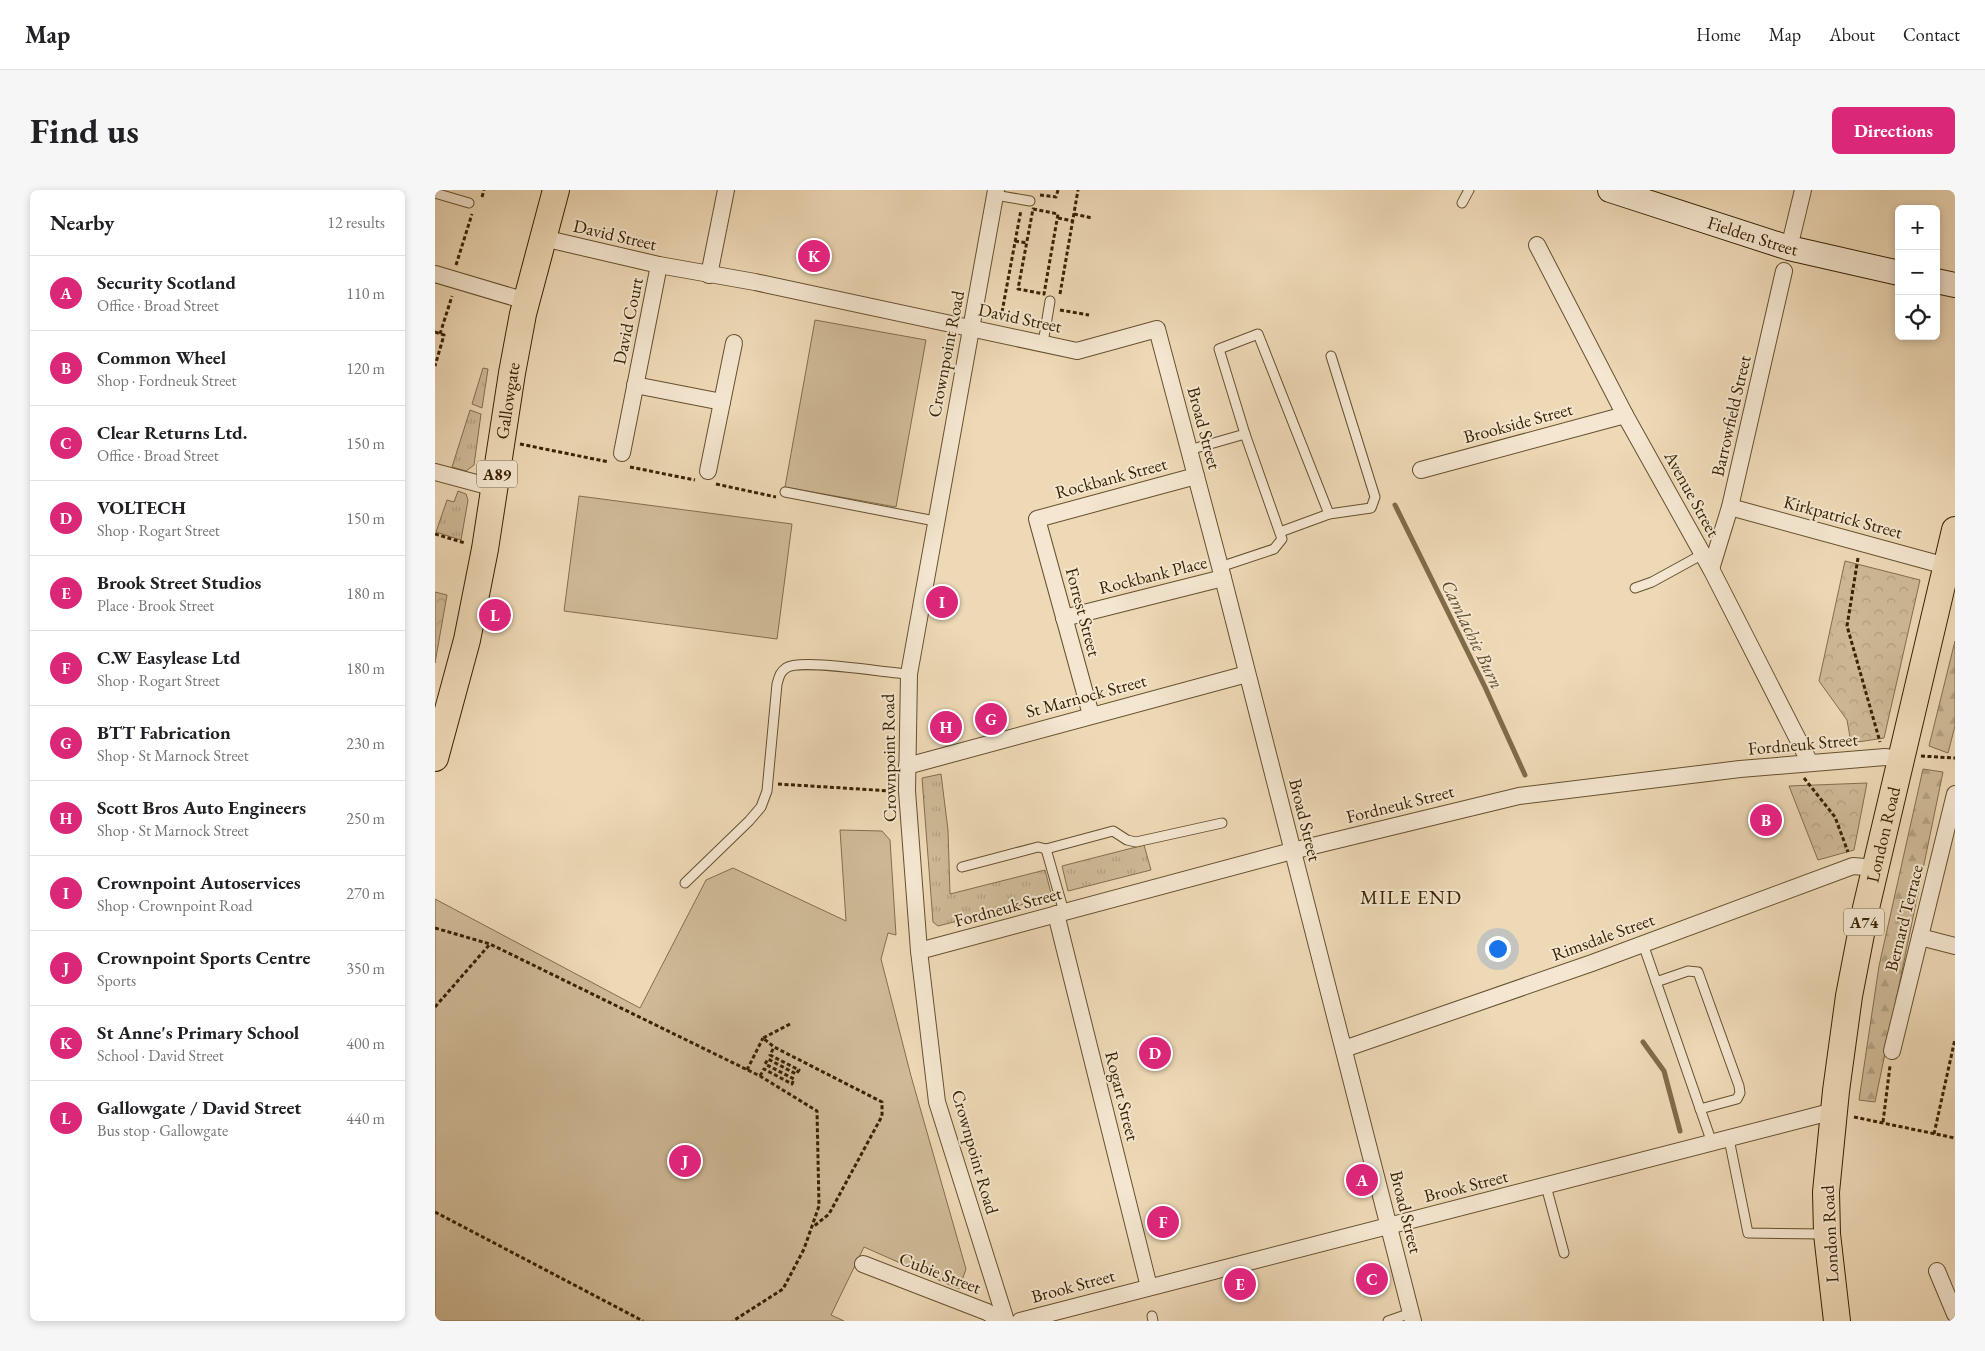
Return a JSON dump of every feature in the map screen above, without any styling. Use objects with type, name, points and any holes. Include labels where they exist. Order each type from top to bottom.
[{"type":"main road","name":"Gallowgate","points":[[435,758],[467,640],[485,549],[512,373],[526,300],[556,190]]},
{"type":"main road","name":"Fielden Street","points":[[1610,190],[1789,248],[1895,272]]},
{"type":"main road","points":[[1940,282],[1955,285]]},
{"type":"main road","name":"London Road","points":[[1837,1321],[1827,1234],[1827,1183],[1864,867],[1955,530]]},
{"type":"street","points":[[709,275],[726,190]]},
{"type":"street","points":[[1789,248],[1803,190]]},
{"type":"street","name":"Crownpoint Road","points":[[995,192],[909,674],[907,791],[919,951],[937,1102],[1006,1321]]},
{"type":"street","name":"David Street","points":[[543,238],[659,265],[755,282],[1077,350],[1157,329]]},
{"type":"street","name":"Avenue Street","points":[[1537,245],[1625,415],[1711,569],[1811,763]]},
{"type":"street","name":"David Court","points":[[621,461],[659,265]]},
{"type":"street","name":"Barrowfield Street","points":[[1711,569],[1731,506],[1784,271]]},
{"type":"street","points":[[435,274],[526,300]]},
{"type":"street","name":"Broad Street","points":[[1157,329],[1222,572],[1412,1317]]},
{"type":"street","points":[[707,479],[734,343]]},
{"type":"street","name":"David Court","points":[[635,385],[722,402]]},
{"type":"street","name":"Brookside Street","points":[[1421,470],[1625,415]]},
{"type":"street","points":[[435,472],[495,488]]},
{"type":"street","name":"Rockbank Street","points":[[1037,519],[1196,476]]},
{"type":"street","name":"Kirkpatrick Street","points":[[1731,506],[1946,566]]},
{"type":"street","name":"Forrest Street","points":[[1037,519],[1091,715]]},
{"type":"street","name":"Rockbank Place","points":[[1064,618],[1222,572]]},
{"type":"street","name":"St Marnock Street","points":[[907,766],[1247,674]]},
{"type":"street","name":"Fordneuk Street","points":[[919,951],[1292,851],[1519,796],[1792,764],[1893,758]]},
{"type":"street","name":"Bernard Terrace","points":[[1892,1051],[1955,794]]},
{"type":"street","name":"Rimsdale Street","points":[[1344,1050],[1864,867]]},
{"type":"street","name":"Rogart Street","points":[[1060,913],[1149,1287]]},
{"type":"street","points":[[1920,937],[1955,946]]},
{"type":"street","name":"Brook Street","points":[[1020,1321],[1834,1111]]},
{"type":"street","name":"Cubie Street","points":[[863,1264],[987,1312],[1001,1321]]},
{"type":"street","points":[[1937,1270],[1953,1304]]},
{"type":"lane","points":[[1462,203],[1469,190]]},
{"type":"lane","points":[[995,192],[1033,197]]},
{"type":"lane","points":[[435,193],[469,203]]},
{"type":"lane","points":[[1043,343],[1050,301]]},
{"type":"lane","points":[[1222,572],[1274,549],[1283,539],[1245,434],[1219,349],[1258,334],[1329,514]]},
{"type":"lane","points":[[1280,532],[1329,514],[1371,508],[1375,497],[1331,356]]},
{"type":"lane","points":[[1189,450],[1245,434]]},
{"type":"lane","points":[[785,492],[935,521]]},
{"type":"lane","points":[[1635,588],[1652,582],[1703,554]]},
{"type":"lane","points":[[685,883],[761,807],[767,791],[777,684],[780,673],[787,667],[795,664],[819,664],[909,674]]},
{"type":"lane","points":[[962,866],[1038,847],[1046,849],[1113,831],[1127,840],[1136,842],[1221,823]]},
{"type":"lane","points":[[1046,849],[1060,913]]},
{"type":"lane","points":[[1643,944],[1712,1143]]},
{"type":"lane","points":[[1657,982],[1689,971],[1698,972],[1739,1086],[1740,1093],[1737,1098],[1700,1109]]},
{"type":"lane","points":[[1729,1139],[1748,1233],[1827,1234]]},
{"type":"lane","points":[[1547,1186],[1564,1254]]},
{"type":"lane","points":[[1388,1321],[1412,1317]]},
{"type":"path","points":[[482,197],[484,190]]},
{"type":"path","points":[[1033,197],[1056,197],[1057,190]]},
{"type":"path","points":[[1078,190],[1057,310],[1089,315]]},
{"type":"path","points":[[1002,312],[1021,209]]},
{"type":"path","points":[[1033,209],[1059,214],[1058,218],[1044,294],[1018,289],[1033,209]]},
{"type":"path","points":[[454,270],[472,214]]},
{"type":"path","points":[[1074,214],[1092,218]]},
{"type":"path","points":[[1058,218],[1073,221]]},
{"type":"path","points":[[1015,241],[1027,243]]},
{"type":"path","points":[[440,334],[451,296]]},
{"type":"path","points":[[435,332],[445,335],[435,366]]},
{"type":"path","points":[[502,440],[621,461],[707,479],[777,497],[785,492]]},
{"type":"path","points":[[435,534],[485,549]]},
{"type":"path","points":[[1860,543],[1847,626],[1893,758],[1917,756],[1955,758]]},
{"type":"path","points":[[1792,764],[1822,798],[1864,867]]},
{"type":"path","points":[[768,783],[907,791]]},
{"type":"path","points":[[435,928],[490,944],[760,1076],[817,1111],[819,1206],[804,1249],[783,1289],[733,1321]]},
{"type":"path","points":[[435,1007],[490,944]]},
{"type":"path","points":[[747,1070],[763,1038],[790,1024]]},
{"type":"path","points":[[763,1038],[774,1046],[882,1102],[882,1116],[829,1214],[812,1227]]},
{"type":"path","points":[[1934,1134],[1955,1039]]},
{"type":"path","points":[[760,1076],[764,1069],[792,1084],[795,1079],[765,1064],[768,1059],[796,1074],[799,1070],[770,1055],[774,1046]]},
{"type":"path","points":[[1883,1122],[1892,1051]]},
{"type":"path","points":[[1834,1111],[1843,1115],[1955,1138]]},
{"type":"path","points":[[435,1212],[643,1321]]},
{"type":"green space","points":[[815,320],[926,340],[896,507],[785,487]]},
{"type":"green space","points":[[483,368],[488,369],[482,408],[472,404]]},
{"type":"green space","points":[[470,410],[481,414],[474,465],[466,471],[452,467]]},
{"type":"green space","points":[[458,491],[466,494],[468,500],[461,540],[436,532],[447,500],[454,502]]},
{"type":"green space","points":[[579,496],[792,524],[777,639],[564,611]]},
{"type":"green space","points":[[1845,561],[1920,580],[1884,738],[1851,743],[1847,720],[1819,681]]},
{"type":"green space","points":[[435,592],[447,595],[435,663]]},
{"type":"green space","points":[[1955,641],[1955,726],[1948,753],[1929,746]]},
{"type":"green space","points":[[1923,769],[1943,772],[1875,1102],[1859,1100],[1879,966]]},
{"type":"green space","points":[[941,774],[948,830],[950,894],[1045,870],[1052,897],[938,926],[933,922],[922,778]]},
{"type":"green space","points":[[1867,783],[1854,850],[1818,860],[1789,786]]},
{"type":"green space","points":[[840,830],[882,831],[890,840],[896,935],[888,933],[881,959],[911,1076],[966,1269],[959,1289],[864,1247],[831,1315],[844,1321],[435,1321],[435,899],[640,1008],[706,880],[733,868],[846,921]]},
{"type":"green space","points":[[1144,845],[1151,870],[1068,891],[1062,866]]},
{"type":"waterway","name":"Camlachie Burn","points":[[1395,505],[1485,687],[1525,775]]},
{"type":"waterway","name":"Camlachie Burn","points":[[1643,1042],[1664,1071],[1680,1131]]},
{"type":"place","name":"St Anne's Primary School","points":[[814,256]]},
{"type":"place","name":"Crownpoint Autoservices","points":[[942,602]]},
{"type":"place","name":"Gallowgate / David Street","points":[[495,615]]},
{"type":"place","name":"BTT Fabrication","points":[[991,719]]},
{"type":"place","name":"Scott Bros Auto Engineers","points":[[946,727]]},
{"type":"place","name":"Common Wheel","points":[[1766,820]]},
{"type":"place","name":"VOLTECH","points":[[1155,1053]]},
{"type":"place","name":"Crownpoint Sports Centre","points":[[685,1161]]},
{"type":"place","name":"Security Scotland","points":[[1362,1180]]},
{"type":"place","name":"C.W Easylease Ltd","points":[[1163,1222]]},
{"type":"place","name":"Clear Returns Ltd.","points":[[1372,1279]]},
{"type":"place","name":"Brook Street Studios","points":[[1240,1284]]},
{"type":"district","name":"MILE END","points":[[1411,897]]}]
